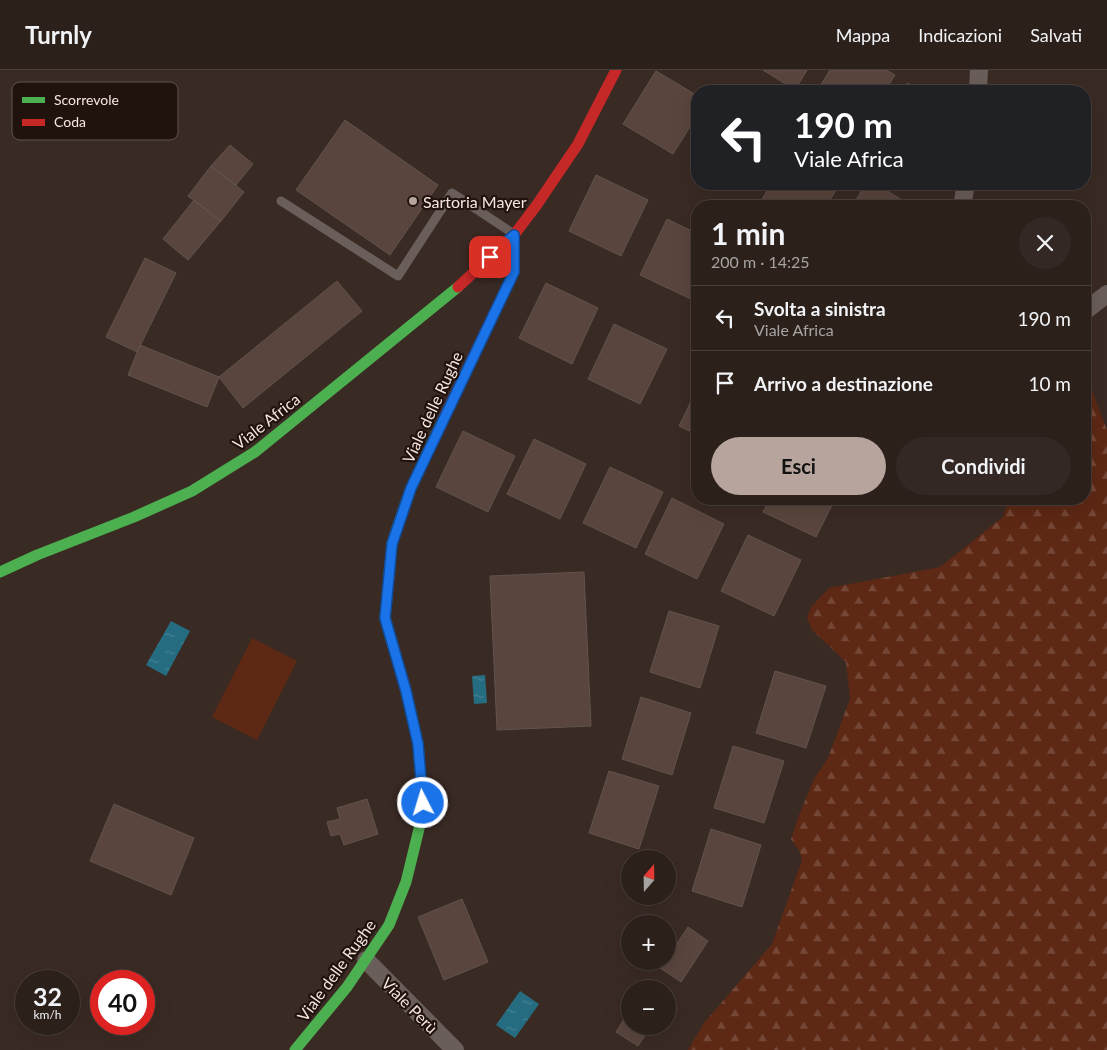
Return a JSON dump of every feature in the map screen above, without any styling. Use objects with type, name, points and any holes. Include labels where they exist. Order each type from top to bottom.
[{"type":"street","points":[[514,235],[578,144],[616,70]]},
{"type":"street","points":[[978,85],[979,70]]},
{"type":"street","name":"Viale Africa","points":[[0,572],[192,491],[256,452],[467,280],[514,235]]},
{"type":"street","name":"Viale delle Rughe","points":[[295,1050],[307,1038],[366,960],[389,925],[406,882],[419,829],[423,803],[418,744],[406,691],[385,618],[392,544],[411,488],[514,272],[514,235]]},
{"type":"street","points":[[1091,306],[1107,294]]},
{"type":"street","name":"Viale Perù","points":[[366,960],[455,1050]]},
{"type":"lane","points":[[281,201],[398,276],[452,193],[514,235]]},
{"type":"green space","points":[[1091,388],[1107,430],[1107,1050],[688,1050],[704,1023],[772,944],[802,860],[800,852],[791,839],[814,779],[828,758],[850,699],[846,662],[812,630],[807,618],[811,607],[829,588],[940,567],[1003,517],[1007,505],[1091,505]]},
{"type":"green space","points":[[252,638],[297,661],[257,740],[212,717]]},
{"type":"water","points":[[171,621],[190,631],[166,676],[146,665]]},
{"type":"water","points":[[485,675],[487,703],[474,704],[472,676]]},
{"type":"water","points":[[520,991],[539,1004],[515,1038],[496,1025]]},
{"type":"building","points":[[763,70],[807,70],[798,85],[787,85]]},
{"type":"building","points":[[830,70],[886,70],[895,75],[889,85],[821,85]]},
{"type":"building","points":[[656,71],[691,92],[691,125],[673,154],[623,124]]},
{"type":"building","points":[[345,120],[438,185],[390,255],[296,190]]},
{"type":"building","points":[[230,145],[253,164],[236,185],[211,166]]},
{"type":"building","points":[[211,166],[244,192],[221,221],[188,196]]},
{"type":"building","points":[[596,175],[648,200],[621,256],[569,231]]},
{"type":"building","points":[[767,190],[836,190],[830,200],[762,200]]},
{"type":"building","points":[[862,190],[886,190],[902,200],[856,200]]},
{"type":"building","points":[[194,200],[221,221],[188,260],[163,239]]},
{"type":"building","points":[[667,219],[691,231],[691,299],[640,275]]},
{"type":"building","points":[[145,258],[176,273],[137,352],[106,337]]},
{"type":"building","points":[[337,281],[362,311],[243,408],[219,377]]},
{"type":"building","points":[[546,283],[598,308],[572,364],[519,338]]},
{"type":"building","points":[[614,324],[667,349],[640,404],[588,379]]},
{"type":"building","points":[[140,345],[219,377],[207,407],[128,375]]},
{"type":"building","points":[[691,401],[691,432],[679,426]]},
{"type":"building","points":[[463,431],[515,456],[488,512],[436,487]]},
{"type":"building","points":[[534,439],[586,464],[560,519],[507,494]]},
{"type":"building","points":[[610,467],[663,492],[636,548],[583,523]]},
{"type":"building","points":[[672,498],[724,524],[697,579],[645,554]]},
{"type":"building","points":[[767,505],[832,505],[816,537],[763,512]]},
{"type":"building","points":[[748,535],[801,560],[774,616],[721,591]]},
{"type":"building","points":[[584,572],[591,726],[497,730],[490,576]]},
{"type":"building","points":[[669,611],[719,626],[700,688],[650,672]]},
{"type":"building","points":[[775,671],[826,686],[806,748],[756,733]]},
{"type":"building","points":[[641,697],[691,713],[672,775],[622,759]]},
{"type":"building","points":[[733,746],[784,761],[764,823],[714,808]]},
{"type":"building","points":[[609,771],[659,786],[639,849],[589,833]]},
{"type":"building","points":[[367,799],[378,834],[344,845],[340,834],[331,836],[327,822],[340,819],[337,808]]},
{"type":"building","points":[[114,804],[194,838],[171,895],[90,861]]},
{"type":"building","points":[[711,829],[761,845],[742,907],[692,891]]},
{"type":"building","points":[[462,899],[488,962],[444,980],[418,917]]},
{"type":"building","points":[[688,927],[708,941],[681,982],[663,970],[676,970],[676,945]]},
{"type":"building","points":[[621,1024],[621,1035],[645,1035],[638,1046],[616,1032]]},
{"type":"traffic: fast","points":[[0,572],[192,491],[255,452],[458,287]]},
{"type":"traffic: fast","points":[[295,1050],[347,987],[389,925],[406,882],[419,829],[423,803],[418,744],[406,691],[385,618],[392,543],[411,488],[443,420]]},
{"type":"traffic: jam","points":[[458,287],[514,235],[536,206],[578,144],[616,70]]},
{"type":"traffic: jam","points":[[443,420],[514,272],[514,235]]},
{"type":"place","name":"Sartoria Mayer","points":[[413,201]]},
{"type":"route","points":[[423,803],[418,744],[406,691],[385,618],[392,544],[411,488],[514,272],[514,235],[490,257]]}]
